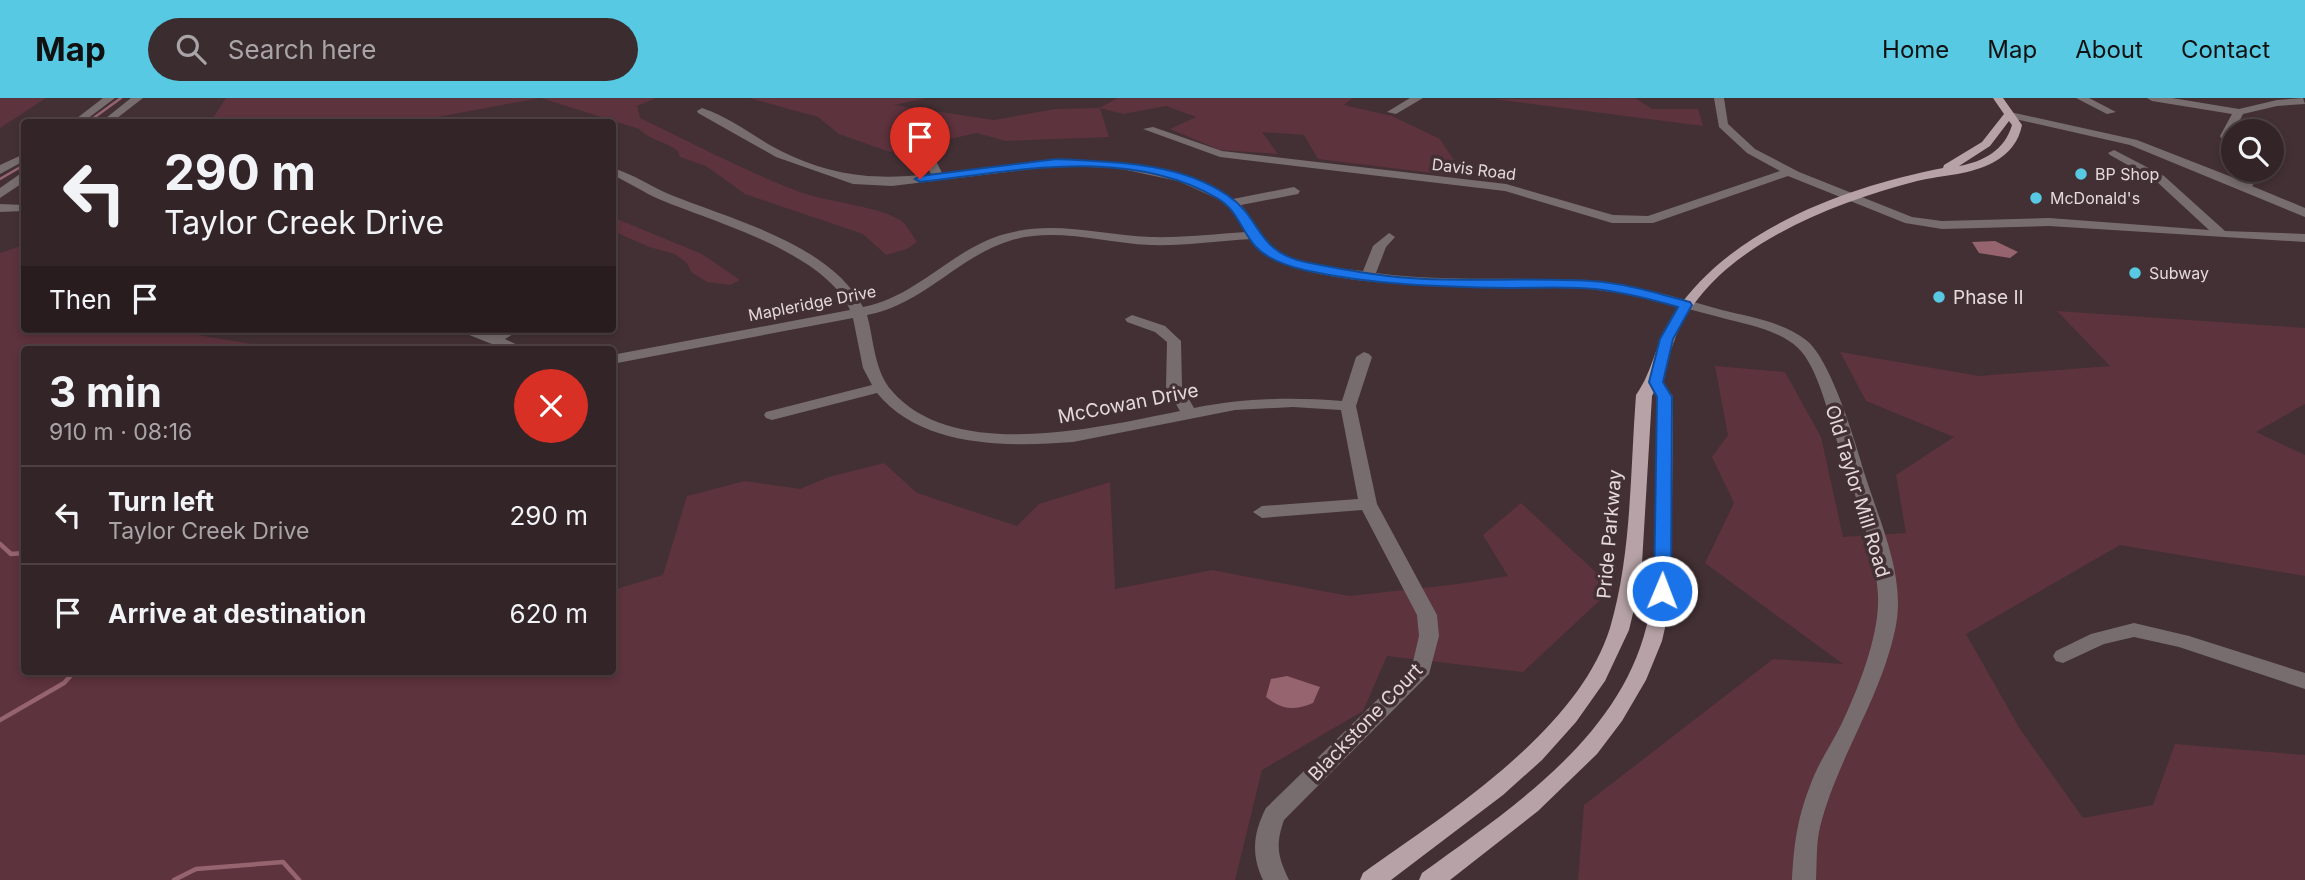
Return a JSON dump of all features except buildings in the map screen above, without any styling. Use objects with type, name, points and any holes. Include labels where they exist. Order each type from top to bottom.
[{"type":"main road","points":[[1998,98],[2010,115]]},
{"type":"main road","name":"Pride Parkway","points":[[1372,880],[1500,785],[1535,754],[1563,724],[1608,663],[1620,629],[1631,581],[1644,395],[1656,382],[1667,339],[1685,305],[1710,276],[1741,250],[1775,230],[1851,198],[1936,173],[1969,169],[2008,147],[2016,133],[2017,125],[2010,115],[1998,122],[1993,135],[1979,150],[1936,173]]},
{"type":"main road","name":"Pride Parkway","points":[[1431,880],[1556,785],[1600,736],[1640,672],[1653,640],[1662,591],[1665,397],[1656,382]]},
{"type":"street","points":[[81,119],[110,98]]},
{"type":"street","points":[[110,119],[138,98]]},
{"type":"street","points":[[1392,112],[1418,98]]},
{"type":"street","points":[[1719,98],[1723,125],[1751,151],[1789,172],[1897,217],[1926,223],[2024,221],[2305,238]]},
{"type":"street","points":[[2081,98],[2111,112]]},
{"type":"street","points":[[2152,98],[2239,112],[2305,100]]},
{"type":"street","points":[[702,111],[760,146],[837,176],[872,182],[1045,163],[1093,163],[1171,175],[1204,187],[1232,203],[1239,210],[1252,235]]},
{"type":"street","points":[[2235,119],[2239,112]]},
{"type":"street","points":[[2010,115],[2133,142],[2180,159],[2305,213]]},
{"type":"street","name":"Davis Road","points":[[1149,129],[1220,154],[1506,188],[1612,219],[1636,221],[1648,220],[1789,172]]},
{"type":"street","points":[[925,151],[938,176]]},
{"type":"street","points":[[2113,153],[2166,180],[2221,234]]},
{"type":"street","points":[[0,170],[21,159]]},
{"type":"street","points":[[616,173],[661,196],[793,250],[843,287],[855,302],[878,388],[772,415]]},
{"type":"street","points":[[0,194],[21,179]]},
{"type":"street","points":[[2242,186],[2251,182]]},
{"type":"street","points":[[1232,203],[1294,191]]},
{"type":"street","points":[[0,208],[21,208]]},
{"type":"street","name":"Mapleridge Drive","points":[[616,359],[883,308],[903,300],[984,247],[1020,234],[1053,233],[1151,241],[1252,235]]},
{"type":"street","name":"Old Taylor Mill Road","points":[[1252,235],[1268,251],[1297,264],[1367,276],[1447,284],[1592,285],[1631,290],[1768,326],[1795,340],[1811,354],[1818,365],[1853,463],[1884,567],[1888,596],[1886,628],[1853,722],[1822,783],[1807,830],[1804,880]]},
{"type":"street","points":[[1367,276],[1380,246],[1389,237]]},
{"type":"street","points":[[1132,319],[1160,328],[1174,341],[1171,379],[1174,391],[1190,413]]},
{"type":"street","points":[[473,333],[509,346]]},
{"type":"street","points":[[493,340],[506,333]]},
{"type":"street","name":"Blackstone Court","points":[[1277,880],[1265,853],[1268,829],[1274,815],[1422,669],[1428,652],[1427,615],[1368,505],[1348,406],[1364,357]]},
{"type":"street","name":"McCowan Drive","points":[[878,388],[905,411],[933,425],[953,432],[1000,439],[1073,437],[1190,413],[1264,402],[1348,406]]},
{"type":"street","points":[[1262,512],[1368,505]]},
{"type":"street","points":[[2063,656],[2098,639],[2134,631],[2182,641],[2305,681]]},
{"type":"shaded area","points":[[0,98],[46,98],[0,128]]},
{"type":"shaded area","points":[[226,98],[540,98],[427,119],[212,119]]},
{"type":"shaded area","points":[[541,98],[656,98],[637,106],[640,118],[797,191],[890,215],[903,222],[917,242],[907,249],[886,255],[863,234],[745,194],[706,166],[680,157],[678,151],[639,129],[616,122],[616,119],[607,119]]},
{"type":"shaded area","points":[[749,98],[926,98],[894,105],[994,120],[1055,109],[1099,108],[1118,98],[1352,98],[1344,105],[1392,116],[1440,139],[1465,177],[1318,159],[1304,135],[1262,132],[1278,154],[1220,150],[1170,129],[1196,117],[1166,106],[1123,114],[1100,108],[1109,137],[1005,141],[977,133],[890,152],[839,134],[818,117]]},
{"type":"shaded area","points":[[1635,98],[1652,109],[1698,109],[1703,126],[1494,99]]},
{"type":"shaded area","points":[[616,219],[702,254],[740,280],[730,285],[707,282],[691,272],[687,263],[675,254],[649,247],[616,232]]},
{"type":"shaded area","points":[[1995,241],[2018,252],[2010,258],[1979,253],[1972,242]]},
{"type":"shaded area","points":[[21,246],[21,333],[186,333],[263,346],[21,346],[21,675],[616,675],[616,589],[663,575],[687,496],[745,481],[800,489],[829,477],[884,463],[917,493],[1017,526],[1039,504],[1110,482],[1115,589],[1212,570],[1349,596],[1508,576],[1483,535],[1521,503],[1613,588],[1523,672],[1387,656],[1363,711],[1262,770],[1235,880],[0,880],[0,253]]},
{"type":"shaded area","points":[[2057,311],[2305,328],[2305,404],[2256,432],[2305,455],[2305,576],[2120,545],[1966,634],[2020,729],[2083,818],[2153,805],[2175,744],[2305,755],[2305,880],[1578,880],[1584,805],[1773,659],[1843,664],[1705,563],[1734,503],[1712,457],[1728,435],[1715,366],[1785,372],[1821,437],[1843,537],[1906,533],[1896,475],[1954,437],[1866,401],[1840,352],[1979,376],[2110,366]]},
{"type":"shaded area","points":[[1287,676],[1320,687],[1313,703],[1288,708],[1277,705],[1266,697],[1271,679]]},
{"type":"waterway","points":[[92,119],[121,98]]},
{"type":"waterway","points":[[0,179],[21,167]]},
{"type":"waterway","points":[[0,544],[11,554],[21,553]]},
{"type":"waterway","points":[[0,720],[64,683],[71,675]]},
{"type":"waterway","points":[[174,880],[196,869],[283,862],[299,880]]},
{"type":"place","name":"BP Shop","points":[[2081,174]]},
{"type":"place","name":"McDonald's","points":[[2036,198]]},
{"type":"place","name":"Subway","points":[[2135,273]]},
{"type":"place","name":"Phase II","points":[[1939,297]]},
{"type":"route","points":[[920,179],[1057,163],[1117,165],[1182,178],[1223,196],[1239,210],[1252,235],[1268,251],[1306,267],[1422,283],[1592,285],[1631,290],[1685,305],[1667,339],[1656,382],[1665,397],[1662,591]]}]
